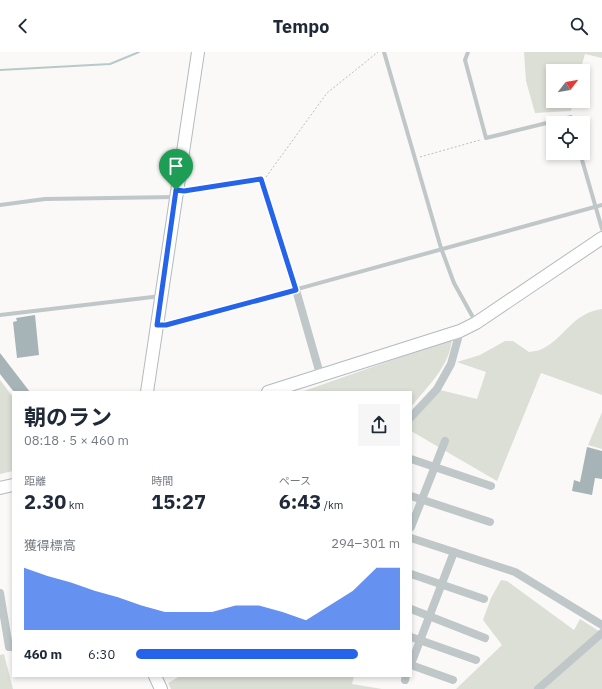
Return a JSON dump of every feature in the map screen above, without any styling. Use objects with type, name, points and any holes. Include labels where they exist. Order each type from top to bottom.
[{"type":"street","points":[[147,391],[198,52]]},
{"type":"street","points":[[271,391],[460,330],[476,323],[602,238]]},
{"type":"street","points":[[296,290],[320,374]]},
{"type":"street","points":[[412,416],[437,389],[451,364],[460,330]]},
{"type":"street","points":[[412,525],[445,441]]},
{"type":"street","points":[[412,459],[491,486]]},
{"type":"street","points":[[0,488],[12,484]]},
{"type":"street","points":[[412,496],[490,522]]},
{"type":"street","points":[[412,538],[515,572],[602,625]]},
{"type":"street","points":[[412,662],[454,552]]},
{"type":"street","points":[[412,574],[484,599]]},
{"type":"street","points":[[0,593],[9,647],[12,647]]},
{"type":"street","points":[[412,609],[485,638]]},
{"type":"street","points":[[538,689],[602,633]]},
{"type":"street","points":[[412,637],[476,660]]},
{"type":"street","points":[[412,664],[453,680]]},
{"type":"street","points":[[156,677],[162,689]]},
{"type":"lane","points":[[384,52],[441,248],[454,283],[476,323]]},
{"type":"lane","points":[[468,52],[465,60],[486,138],[546,124]]},
{"type":"lane","points":[[582,160],[594,207],[602,229]]},
{"type":"lane","points":[[0,205],[45,199],[176,193],[261,179]]},
{"type":"lane","points":[[157,325],[166,325],[296,290],[441,248],[602,205]]},
{"type":"lane","points":[[0,315],[161,296]]},
{"type":"path","points":[[296,290],[261,179],[267,177],[328,93],[378,52]]},
{"type":"path","points":[[415,158],[486,138]]},
{"type":"shaded area","points":[[524,52],[602,52],[602,58],[585,54],[582,64],[546,64],[546,108],[572,108],[571,111],[535,113],[526,81]]},
{"type":"shaded area","points":[[602,309],[602,395],[541,373],[497,481],[412,432],[412,420],[428,403],[436,389],[477,399],[486,372],[457,362],[480,355],[505,341],[513,341],[529,352],[540,350],[557,339],[583,315]]},
{"type":"shaded area","points":[[452,339],[447,358],[437,376],[412,406],[412,391],[304,391]]},
{"type":"shaded area","points":[[0,380],[12,396],[12,471],[0,474]]},
{"type":"shaded area","points":[[602,412],[602,449],[588,445]]},
{"type":"shaded area","points":[[501,580],[507,581],[574,630],[580,619],[602,633],[602,689],[456,689],[502,645],[483,620],[491,598]]},
{"type":"shaded area","points":[[4,654],[13,689],[0,689],[0,655]]},
{"type":"shaded area","points":[[178,677],[354,677],[352,684],[382,689],[171,689],[168,683]]},
{"type":"building","points":[[35,315],[39,355],[17,358],[13,322],[17,321],[16,318]]},
{"type":"building","points":[[0,353],[29,391],[13,391],[0,374]]},
{"type":"building","points":[[587,447],[602,451],[602,479],[595,478],[592,495],[572,491],[574,480],[580,482]]},
{"type":"waterway","points":[[0,70],[110,64],[139,52]]},
{"type":"route","points":[[261,179],[296,290],[166,325],[157,325],[176,190],[184,191],[261,179]]}]
